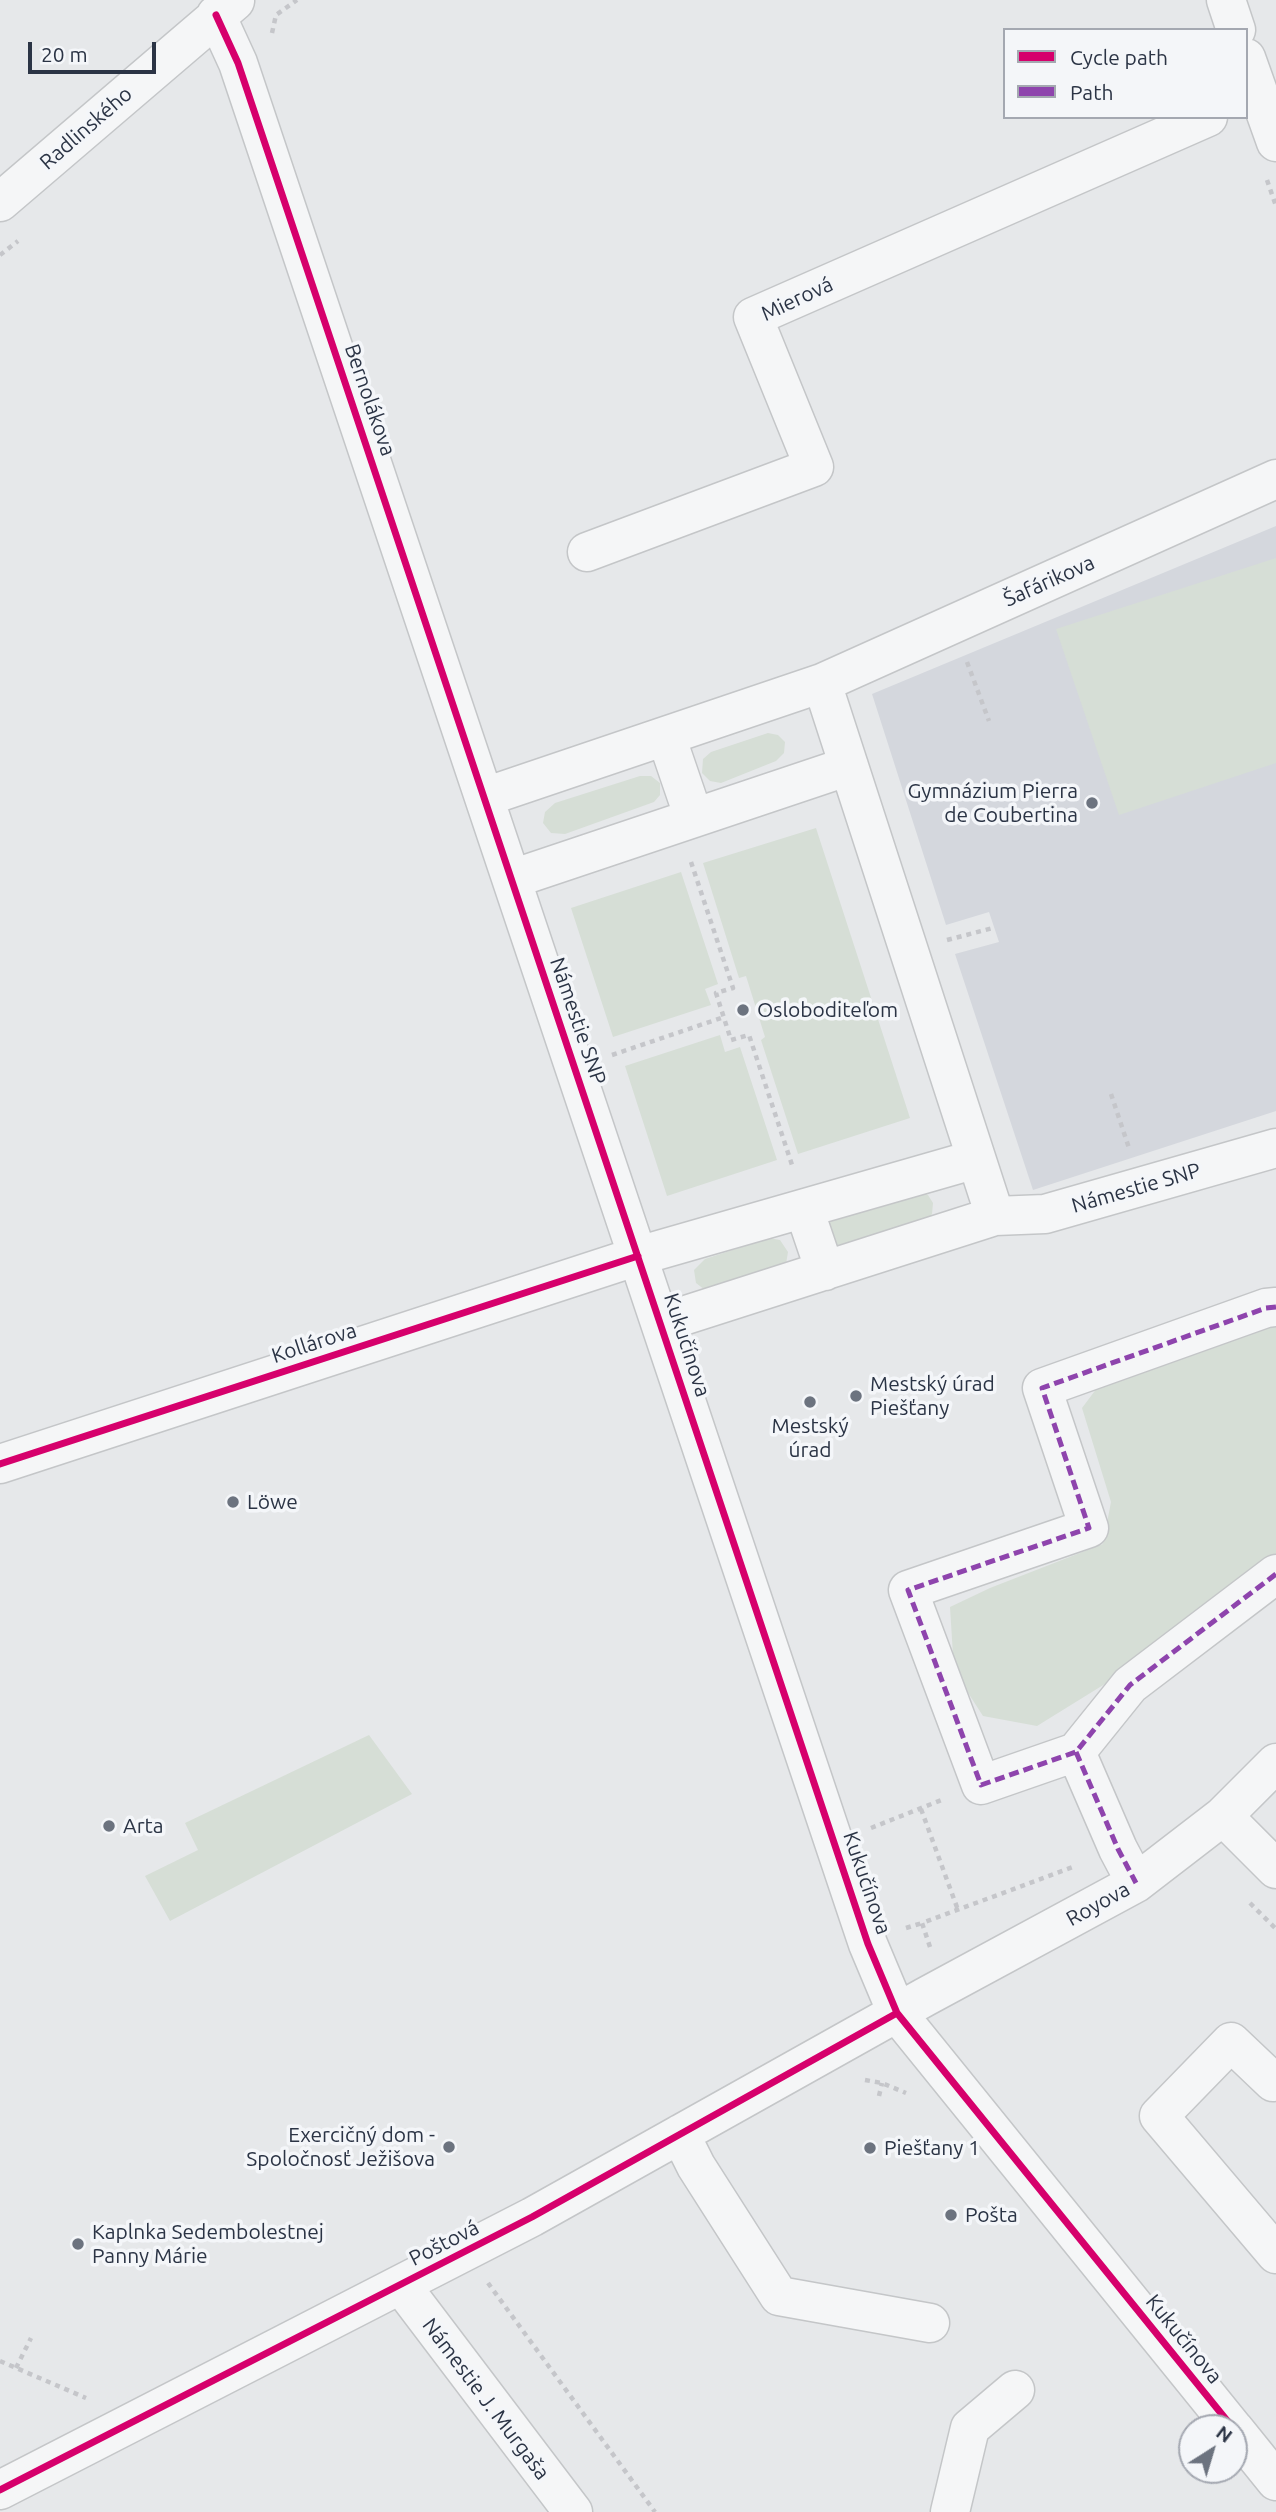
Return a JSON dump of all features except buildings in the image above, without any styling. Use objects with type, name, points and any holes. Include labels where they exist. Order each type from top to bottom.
[{"type":"street","points":[[1226,0],[1235,28]]},
{"type":"street","name":"Radlinského","points":[[0,202],[226,8]]},
{"type":"street","name":"Bernolákova","points":[[226,8],[238,63],[485,797]]},
{"type":"street","points":[[1248,69],[1253,98],[1276,142]]},
{"type":"street","name":"Mierová","points":[[587,552],[814,467],[753,317],[1203,119]]},
{"type":"street","name":"Šafárikova","points":[[822,683],[1276,479]]},
{"type":"street","points":[[485,797],[822,683],[995,1216]]},
{"type":"street","points":[[666,736],[691,836]]},
{"type":"street","points":[[512,879],[691,836],[849,766]]},
{"type":"street","name":"Námestie SNP","points":[[485,797],[638,1256]]},
{"type":"street","name":"Námestie SNP","points":[[661,1323],[995,1216],[1045,1214],[1276,1148]]},
{"type":"street","points":[[638,1256],[976,1159]]},
{"type":"street","points":[[804,1209],[825,1271]]},
{"type":"street","name":"Kukučínova","points":[[638,1256],[868,1944],[897,2013],[1221,2414]]},
{"type":"street","name":"Kollárova","points":[[0,1464],[638,1256]]},
{"type":"street","points":[[1276,1307],[1266,1308],[1042,1388],[1089,1528],[908,1590],[981,1785],[1076,1752],[1130,1685],[1276,1574]]},
{"type":"street","points":[[1076,1752],[1118,1849],[1136,1883]]},
{"type":"street","name":"Royova","points":[[897,2013],[1136,1883],[1223,1816],[1276,1763]]},
{"type":"street","points":[[1223,1816],[1276,1869]]},
{"type":"street","name":"Poštová","points":[[0,2490],[532,2217],[897,2013]]},
{"type":"street","points":[[1275,2082],[1231,2042],[1160,2116],[1276,2254]]},
{"type":"street","points":[[680,2134],[696,2166],[779,2296],[930,2323]]},
{"type":"street","name":"Námestie J. Murgaša","points":[[401,2285],[573,2512]]},
{"type":"street","points":[[950,2512],[970,2428],[1015,2390]]},
{"type":"street","name":"Kukučínova","points":[[1248,2447],[1276,2481]]},
{"type":"path","points":[[270,42],[276,15],[297,0]]},
{"type":"path","points":[[0,255],[21,238]]},
{"type":"path","points":[[964,654],[989,721]]},
{"type":"path","points":[[691,836],[733,988],[716,993],[731,1040],[748,1035],[793,1169]]},
{"type":"path","points":[[943,942],[993,928]]},
{"type":"path","points":[[610,1056],[724,1017]]},
{"type":"path","points":[[1111,1094],[1132,1157]]},
{"type":"path","points":[[781,1173],[805,1165]]},
{"type":"path","points":[[863,1831],[921,1808],[958,1910]]},
{"type":"path","points":[[933,1959],[922,1923],[1085,1862]]},
{"type":"path","points":[[862,2079],[882,2083],[912,2096]]},
{"type":"path","points":[[879,2096],[882,2083]]},
{"type":"path","points":[[482,2274],[655,2512]]},
{"type":"path","points":[[16,2368],[31,2338]]},
{"type":"path","points":[[0,2361],[88,2399]]},
{"type":"shaded area","name":"Gymnázium Pierra de Coubertina","points":[[1276,526],[1276,1111],[1033,1190],[955,954],[999,942],[989,912],[946,925],[872,694]]},
{"type":"shaded area","points":[[1276,558],[1276,763],[1119,815],[1056,629]]},
{"type":"shaded area","points":[[768,733],[778,735],[785,742],[784,753],[776,761],[721,783],[710,781],[702,773],[703,759],[711,752]]},
{"type":"shaded area","points":[[640,776],[651,776],[660,783],[660,795],[654,802],[565,834],[551,833],[543,823],[545,812],[555,803]]},
{"type":"shaded area","points":[[816,828],[910,1118],[798,1154],[761,1040],[765,1037],[746,976],[739,978],[703,863]]},
{"type":"shaded area","points":[[681,872],[718,984],[705,989],[711,1005],[613,1037],[571,908]]},
{"type":"shaded area","points":[[720,1035],[725,1052],[740,1047],[777,1160],[667,1196],[625,1066]]},
{"type":"shaded area","points":[[918,1190],[928,1195],[933,1203],[932,1214],[928,1220],[839,1248],[830,1239],[828,1228],[832,1218]]},
{"type":"shaded area","points":[[769,1238],[780,1240],[788,1252],[786,1264],[705,1290],[696,1283],[694,1270],[705,1259]]},
{"type":"shaded area","points":[[1276,1320],[1276,1559],[1142,1661],[1037,1726],[983,1716],[954,1671],[950,1607],[990,1588],[1103,1544],[1111,1502],[1082,1408],[1103,1380]]},
{"type":"shaded area","points":[[369,1735],[412,1794],[170,1921],[145,1876],[198,1850],[185,1823]]},
{"type":"marked path","points":[[1276,1307],[1266,1308],[1042,1388],[1089,1528],[908,1590],[981,1785],[1076,1752],[1130,1685],[1276,1574]]},
{"type":"marked path","points":[[1076,1752],[1118,1849],[1136,1883]]},
{"type":"cycle path","points":[[216,15],[238,63],[868,1944],[897,2013],[1222,2414]]},
{"type":"cycle path","points":[[0,1464],[638,1256]]},
{"type":"cycle path","points":[[0,2490],[532,2217],[897,2013]]},
{"type":"place","name":"Gymnázium Pierra de Coubertina","points":[[1092,803]]},
{"type":"place","name":"Osloboditeľom","points":[[743,1010]]},
{"type":"place","name":"Mestský úrad Piešťany","points":[[856,1396]]},
{"type":"place","name":"Mestský úrad","points":[[810,1402]]},
{"type":"place","name":"Löwe","points":[[233,1502]]},
{"type":"place","name":"Arta","points":[[109,1826]]},
{"type":"place","name":"Exercičný dom - Spoločnosť Ježišova","points":[[449,2147]]},
{"type":"place","name":"Piešťany 1","points":[[870,2148]]},
{"type":"place","name":"Pošta","points":[[951,2215]]},
{"type":"place","name":"Kaplnka Sedembolestnej Panny Márie","points":[[78,2244]]}]
